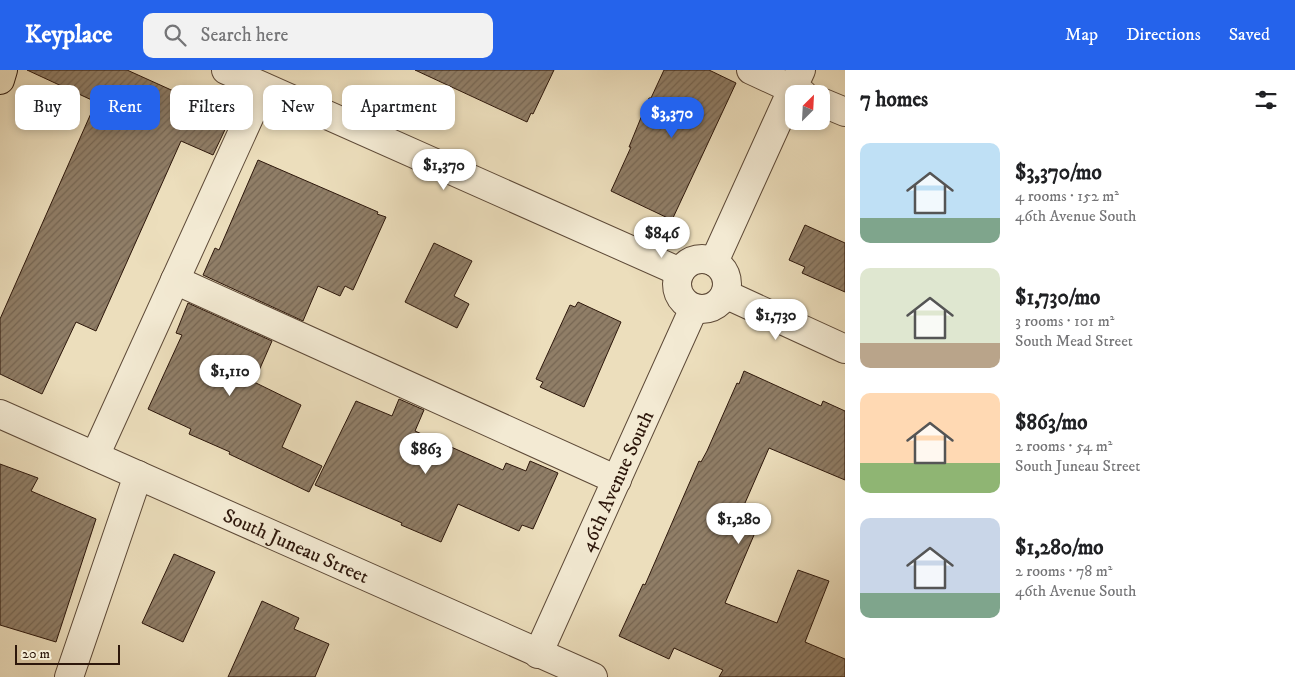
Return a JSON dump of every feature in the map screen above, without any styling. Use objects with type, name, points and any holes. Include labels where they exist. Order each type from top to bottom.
[{"type":"main road","points":[[0,80],[3,70]]},
{"type":"street","points":[[95,456],[263,87],[226,70]]},
{"type":"street","points":[[714,262],[799,84],[751,70]]},
{"type":"street","points":[[830,106],[845,112]]},
{"type":"street","points":[[332,118],[680,272]]},
{"type":"street","points":[[694,259],[714,262],[725,272],[727,281],[725,294],[718,304],[710,308],[694,308],[681,299],[676,284],[680,272],[687,263],[694,259]]},
{"type":"street","points":[[175,280],[618,480]]},
{"type":"street","points":[[725,294],[845,349]]},
{"type":"street","name":"46th Avenue South","points":[[538,654],[694,308]]},
{"type":"street","name":"South Juneau Street","points":[[0,414],[590,676]]},
{"type":"street","points":[[69,677],[138,475]]},
{"type":"building","points":[[27,70],[127,70],[170,89],[170,130],[225,130],[213,155],[181,141],[96,331],[76,322],[42,394],[0,374],[0,319],[90,116],[90,130],[160,130],[160,85],[90,85],[90,99],[80,95],[80,85],[59,85]]},
{"type":"building","points":[[415,70],[554,70],[533,114],[531,113],[527,122],[455,89],[455,85],[447,85]]},
{"type":"building","points":[[664,70],[709,70],[736,83],[672,220],[611,191],[631,147],[629,147],[649,98],[651,98]]},
{"type":"building","points":[[258,160],[386,217],[353,290],[345,286],[340,296],[318,286],[303,321],[203,275],[215,248],[219,250]]},
{"type":"building","points":[[805,225],[845,243],[845,292],[802,273],[805,267],[789,260]]},
{"type":"building","points":[[434,243],[472,261],[454,296],[469,304],[457,328],[405,302]]},
{"type":"building","points":[[578,302],[621,322],[584,407],[540,387],[543,382],[536,379],[570,305],[575,307]]},
{"type":"building","points":[[188,303],[272,341],[254,382],[301,405],[282,447],[322,466],[309,492],[229,454],[230,452],[189,434],[191,429],[148,409],[182,335],[176,333]]},
{"type":"building","points":[[744,371],[821,406],[823,401],[845,411],[845,480],[769,448],[735,526],[754,535],[725,603],[777,623],[798,570],[829,581],[805,642],[845,659],[845,677],[719,677],[723,670],[674,648],[669,659],[619,636],[643,584],[645,585],[699,461],[701,462],[707,451]]},
{"type":"building","points":[[399,399],[424,410],[415,431],[503,470],[506,463],[526,471],[530,461],[558,473],[533,529],[522,525],[519,531],[458,504],[441,542],[315,485],[356,401],[392,416]]},
{"type":"building","points":[[0,464],[38,478],[31,491],[96,519],[56,642],[0,625]]},
{"type":"building","points":[[174,554],[215,572],[183,642],[142,623]]},
{"type":"building","points":[[262,601],[299,618],[294,629],[329,644],[315,677],[228,677]]}]
